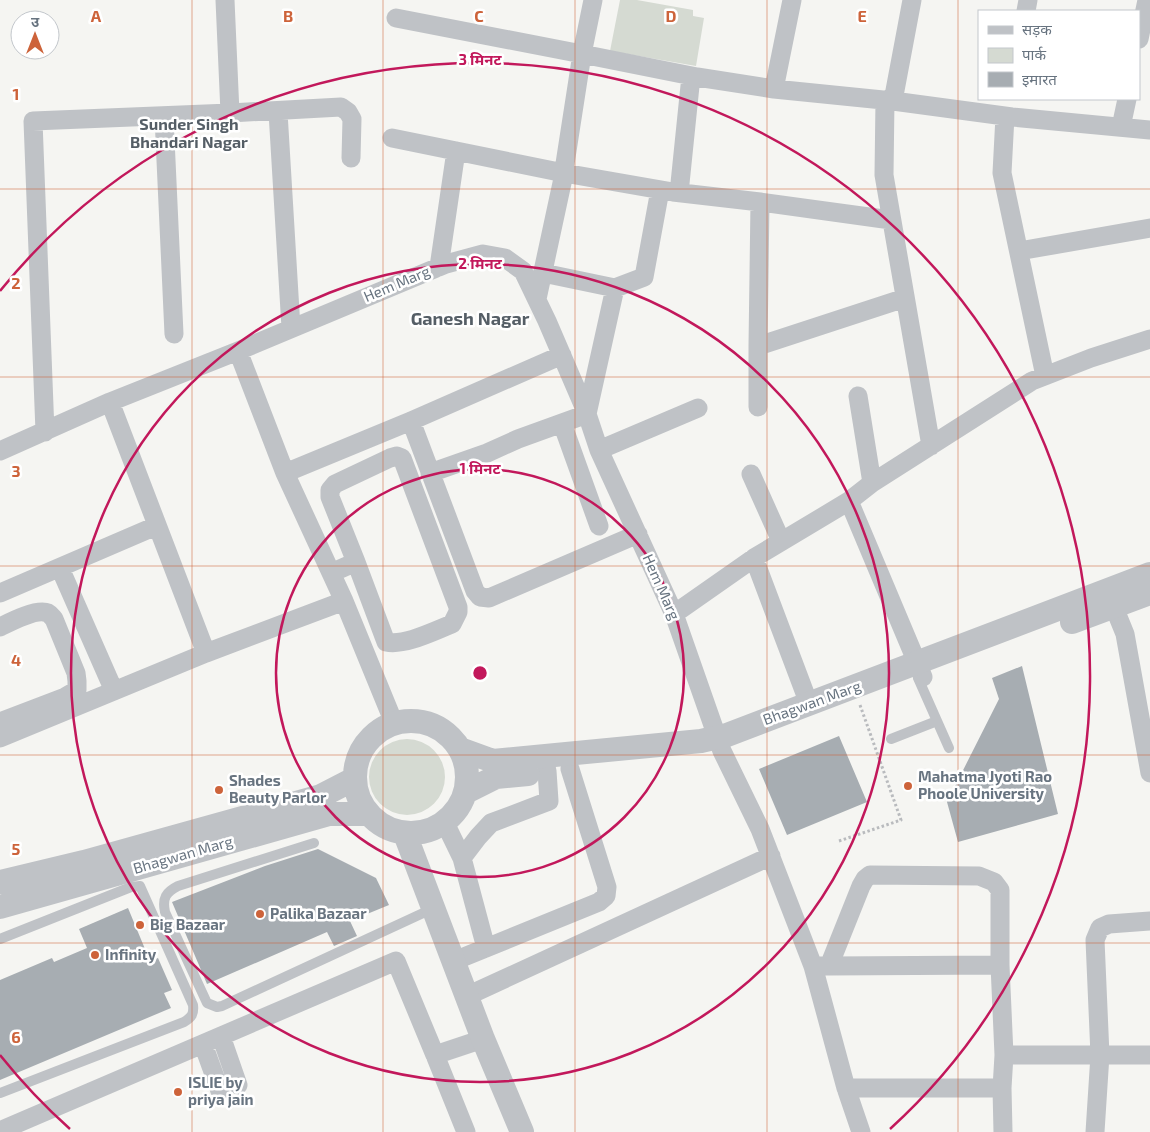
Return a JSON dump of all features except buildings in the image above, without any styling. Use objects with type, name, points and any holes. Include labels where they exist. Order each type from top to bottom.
[{"type":"street","points":[[226,0],[230,113]]},
{"type":"street","points":[[537,299],[564,173],[582,54],[593,0]]},
{"type":"street","points":[[774,89],[792,0]]},
{"type":"street","points":[[912,0],[889,100],[884,175],[931,446]]},
{"type":"street","points":[[1140,34],[1147,0]]},
{"type":"street","points":[[396,18],[691,76],[774,89],[1008,110],[1150,130]]},
{"type":"street","points":[[679,192],[691,76]]},
{"type":"street","points":[[1121,127],[1127,100]]},
{"type":"street","points":[[45,432],[33,121],[278,112],[341,107],[348,112],[352,120],[351,158]]},
{"type":"street","points":[[1008,110],[1002,173],[1045,376]]},
{"type":"street","points":[[278,112],[291,328]]},
{"type":"street","points":[[164,117],[174,334]]},
{"type":"street","points":[[392,138],[564,173],[660,190],[891,220]]},
{"type":"street","points":[[439,267],[456,151]]},
{"type":"street","points":[[543,273],[615,288],[644,277],[660,190]]},
{"type":"street","points":[[758,407],[760,202]]},
{"type":"street","points":[[1019,251],[1150,228]]},
{"type":"street","name":"Hem Marg","points":[[0,451],[110,402],[439,267],[484,254],[505,258],[522,271],[537,299],[562,355],[587,414],[599,450],[674,614],[720,744],[821,966],[846,1088],[861,1132]]},
{"type":"street","points":[[430,474],[587,414],[615,288]]},
{"type":"street","points":[[758,346],[906,298]]},
{"type":"street","points":[[674,614],[754,558],[849,501],[872,483],[1032,381],[1091,358],[1150,339]]},
{"type":"street","points":[[238,351],[285,473],[344,601],[394,723]]},
{"type":"street","points":[[285,473],[411,421],[562,355]]},
{"type":"street","points":[[858,396],[872,483]]},
{"type":"street","points":[[110,402],[206,653]]},
{"type":"street","points":[[599,450],[698,408]]},
{"type":"street","points":[[411,421],[475,591],[480,597],[488,598],[638,534]]},
{"type":"street","points":[[562,423],[599,526]]},
{"type":"street","points":[[397,456],[402,458],[458,608],[452,624],[409,640],[392,643],[386,642],[356,562],[330,497],[330,490],[335,484],[390,458],[397,456]]},
{"type":"street","points":[[751,474],[780,542]]},
{"type":"street","points":[[849,501],[919,673]]},
{"type":"street","points":[[0,593],[156,526]]},
{"type":"street","points":[[754,558],[810,704]]},
{"type":"street","points":[[331,573],[356,562]]},
{"type":"street","points":[[60,568],[114,691]]},
{"type":"street","name":"Bhagwan Marg","points":[[466,792],[496,777],[570,769],[720,744],[858,700],[1150,574]]},
{"type":"street","name":"Bhagwan Marg","points":[[460,749],[493,761],[701,741],[720,744],[810,704],[919,673],[1150,593]]},
{"type":"street","points":[[0,738],[206,653],[344,601]]},
{"type":"street","points":[[1114,607],[1125,634],[1150,773]]},
{"type":"street","points":[[0,627],[30,614],[48,613],[54,619],[76,673],[77,681],[77,690],[66,697],[0,722]]},
{"type":"street","points":[[421,722],[446,733],[460,749],[468,772],[466,792],[461,804],[445,823],[428,832],[405,834],[385,828],[368,814],[358,799],[354,779],[356,760],[371,737],[383,727],[394,723],[421,722]]},
{"type":"street","points":[[454,961],[599,902],[606,896],[607,887],[570,769]]},
{"type":"street","points":[[547,771],[549,801]]},
{"type":"street","name":"Bhagwan Marg","points":[[0,882],[84,862],[321,796],[354,779]]},
{"type":"street","points":[[462,858],[478,836],[491,823],[549,801],[580,801]]},
{"type":"street","name":"Bhagwan Marg","points":[[0,907],[329,814],[368,814]]},
{"type":"street","points":[[445,823],[462,858],[486,948]]},
{"type":"street","points":[[405,834],[522,1132]]},
{"type":"street","points":[[467,996],[771,856]]},
{"type":"street","points":[[1000,965],[821,966],[867,877],[876,875],[979,876],[994,882],[1000,890],[1000,965],[1004,1055],[1002,1088],[1003,1132]]},
{"type":"street","points":[[1095,1132],[1100,1055],[1095,940],[1100,928],[1109,924],[1150,921]]},
{"type":"street","points":[[3,1132],[2,1130],[396,962],[466,1132]]},
{"type":"street","points":[[203,1044],[229,1088],[221,1036]]},
{"type":"street","points":[[435,1055],[484,1039]]},
{"type":"street","points":[[1004,1055],[1150,1056]]},
{"type":"street","points":[[846,1088],[1002,1088]]},
{"type":"lane","points":[[919,673],[949,748]]},
{"type":"lane","points":[[891,739],[937,721]]},
{"type":"lane","points":[[314,843],[178,886],[165,895],[165,912],[207,1003],[217,1007],[222,1006],[434,908]]},
{"type":"lane","points":[[0,939],[131,887],[140,886],[194,1011],[191,1017],[184,1022],[0,1094]]},
{"type":"path","points":[[839,841],[901,820],[858,700]]},
{"type":"green space","points":[[620,0],[637,0],[693,10],[693,16],[704,18],[696,66],[610,51]]},
{"type":"green space","points":[[407,739],[421,742],[434,750],[442,763],[445,777],[442,791],[434,804],[421,812],[407,815],[393,812],[380,804],[372,791],[369,777],[372,763],[380,750],[393,742]]},
{"type":"place","name":"Mahatma Jyoti Rao Phoole University","points":[[908,786]]},
{"type":"place","name":"Shades Beauty Parlor","points":[[219,790]]},
{"type":"place","name":"Palika Bazaar","points":[[260,914]]},
{"type":"place","name":"Big Bazaar","points":[[140,925]]},
{"type":"place","name":"Infinity","points":[[95,955]]},
{"type":"place","name":"ISLIE by priya jain","points":[[178,1092]]},
{"type":"district","name":"Sunder Singh Bhandari Nagar","points":[[189,133]]},
{"type":"district","name":"Ganesh Nagar","points":[[470,319]]}]
